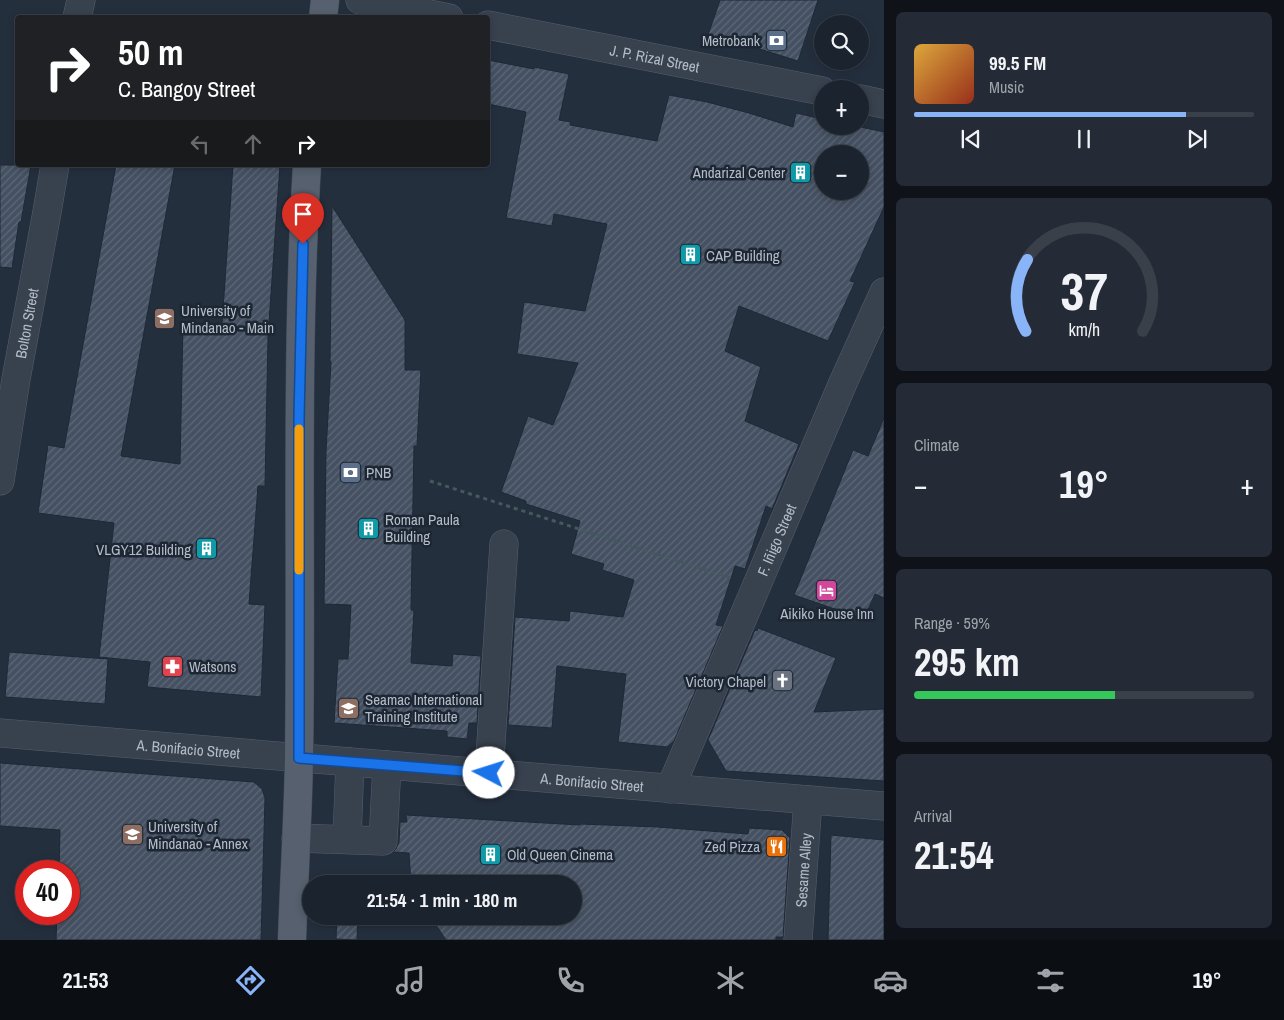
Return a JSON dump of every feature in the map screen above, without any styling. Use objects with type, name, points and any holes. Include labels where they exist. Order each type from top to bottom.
[{"type":"main road","points":[[323,15],[325,0]]},
{"type":"main road","points":[[292,940],[299,758],[299,409],[303,224],[307,167]]},
{"type":"street","points":[[78,15],[80,0]]},
{"type":"street","points":[[360,0],[434,15]]},
{"type":"street","name":"J. P. Rizal Street","points":[[490,25],[814,89]]},
{"type":"street","points":[[869,101],[884,104]]},
{"type":"street","name":"Bolton Street","points":[[0,481],[54,167]]},
{"type":"street","name":"F. Iñigo Street","points":[[670,789],[842,385],[884,292]]},
{"type":"street","points":[[489,773],[504,544]]},
{"type":"street","name":"A. Bonifacio Street","points":[[0,733],[884,806]]},
{"type":"street","points":[[347,840],[350,762]]},
{"type":"street","points":[[296,838],[383,841],[387,765]]},
{"type":"street","name":"Sesame Alley","points":[[798,940],[808,800]]},
{"type":"path","points":[[430,481],[757,586]]},
{"type":"building","points":[[720,0],[818,0],[798,61],[708,35]]},
{"type":"building","points":[[490,60],[569,74],[559,120],[571,122],[570,125],[657,141],[669,95],[707,102],[793,127],[796,113],[814,117],[814,135],[869,135],[869,129],[884,132],[884,207],[850,281],[855,282],[828,341],[739,306],[725,351],[761,367],[745,421],[799,444],[772,509],[766,506],[745,569],[735,566],[716,625],[723,626],[674,741],[667,747],[618,742],[626,674],[557,666],[552,728],[508,725],[515,617],[569,621],[570,611],[623,617],[634,580],[602,570],[604,564],[571,554],[580,521],[526,504],[526,501],[501,492],[528,416],[553,425],[578,363],[517,354],[524,302],[585,311],[607,224],[554,214],[552,226],[506,218],[526,112],[490,104]]},
{"type":"building","points":[[0,165],[31,167],[12,268],[0,267]]},
{"type":"building","points":[[116,167],[175,167],[121,456],[180,464],[183,324],[222,324],[233,167],[280,167],[268,337],[265,486],[258,486],[249,604],[265,605],[261,697],[147,687],[150,662],[99,657],[114,523],[38,513],[48,445],[64,448]]},
{"type":"building","points":[[332,206],[405,320],[405,370],[421,370],[417,446],[414,446],[411,610],[414,610],[411,663],[452,666],[453,654],[481,656],[477,723],[469,723],[467,739],[447,737],[447,731],[334,723],[338,659],[348,659],[351,605],[324,604],[326,451],[331,362]]},
{"type":"building","points":[[884,418],[884,598],[875,594],[864,619],[794,595],[853,450],[868,456]]},
{"type":"building","name":"Victory Chapel","points":[[758,628],[836,658],[814,712],[884,709],[884,781],[726,771],[708,740],[755,630],[757,631]]},
{"type":"building","points":[[9,652],[108,659],[105,704],[5,697]]},
{"type":"building","name":"University of Mindanao - Annex","points":[[0,763],[254,782],[262,789],[265,798],[261,940],[56,940],[57,925],[80,925],[80,860],[59,860],[60,830],[0,826]]},
{"type":"building","points":[[406,815],[580,825],[658,827],[748,834],[749,828],[782,830],[790,838],[783,937],[776,937],[776,940],[446,940],[436,925],[582,925],[582,875],[410,875],[409,853],[393,852],[399,842],[400,822],[407,822]]},
{"type":"building","points":[[831,835],[884,840],[884,940],[828,940]]},
{"type":"building","points":[[337,925],[358,925],[357,940],[336,939]]},
{"type":"slow traffic","points":[[299,429],[299,570]]},
{"type":"place","name":"Metrobank","points":[[776,40]]},
{"type":"place","name":"Andarizal Center","points":[[801,172]]},
{"type":"place","name":"CAP Building","points":[[690,255]]},
{"type":"place","name":"University of Mindanao - Main","points":[[165,319]]},
{"type":"place","name":"PNB","points":[[350,472]]},
{"type":"place","name":"Roman Paula Building","points":[[369,528]]},
{"type":"place","name":"VLGY12 Building","points":[[207,549]]},
{"type":"place","name":"Aikiko House Inn","points":[[827,590]]},
{"type":"place","name":"Watsons","points":[[173,666]]},
{"type":"place","name":"Victory Chapel","points":[[782,681]]},
{"type":"place","name":"Seamac International Training Institute","points":[[349,708]]},
{"type":"place","name":"University of Mindanao - Annex","points":[[132,835]]},
{"type":"place","name":"Zed Pizza","points":[[776,846]]},
{"type":"place","name":"Old Queen Cinema","points":[[491,854]]},
{"type":"route","points":[[303,244],[299,418],[299,758],[489,773]]}]
